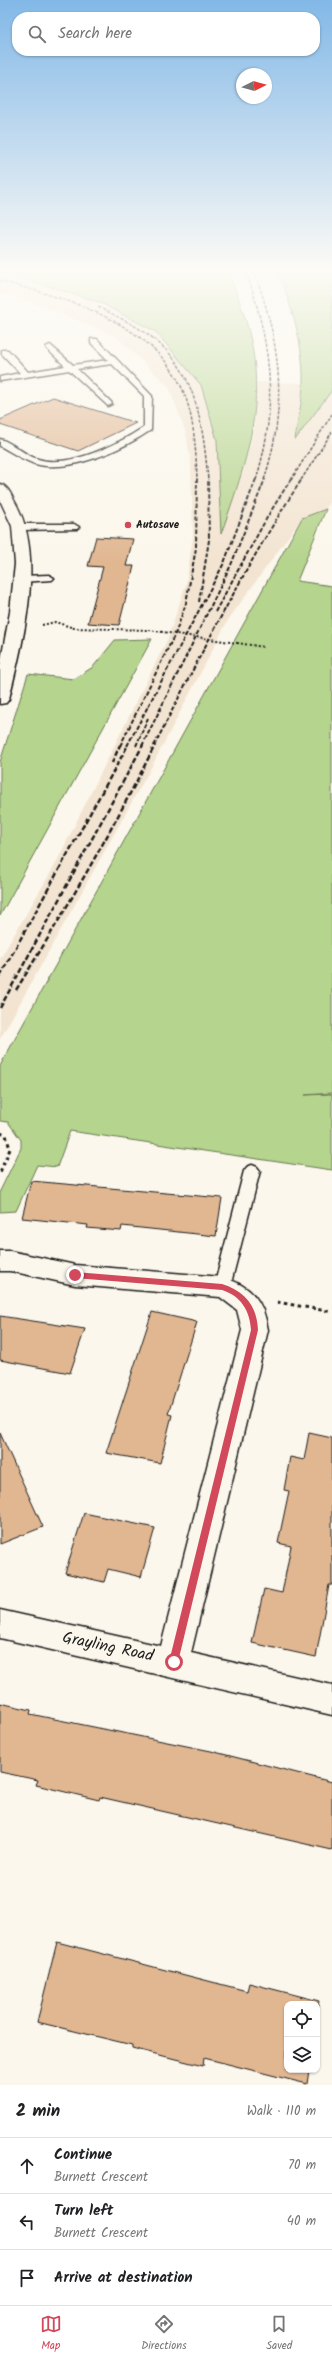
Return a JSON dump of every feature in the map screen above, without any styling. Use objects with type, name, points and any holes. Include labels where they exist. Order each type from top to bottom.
[{"type":"street","points":[[0,488],[20,527],[22,579],[16,624],[0,699]]},
{"type":"street","points":[[0,1261],[10,1261],[75,1275],[222,1287],[232,1290],[247,1303],[251,1311],[255,1330],[174,1662]]},
{"type":"street","name":"Grayling Road","points":[[0,1624],[174,1662],[332,1700]]},
{"type":"lane","points":[[20,368],[26,375]]},
{"type":"lane","points":[[0,379],[70,368]]},
{"type":"lane","points":[[72,368],[108,404]]},
{"type":"lane","points":[[0,442],[39,463],[51,464],[90,457],[142,433],[148,428],[148,396],[121,368]]},
{"type":"lane","points":[[20,527],[74,527]]},
{"type":"lane","points":[[22,579],[49,578]]},
{"type":"lane","points":[[222,1287],[252,1171]]},
{"type":"path","points":[[16,624],[49,625],[55,622],[74,628],[149,630],[264,647]]},
{"type":"path","points":[[0,1133],[6,1135],[11,1142],[10,1152],[0,1172]]},
{"type":"path","points":[[251,1311],[276,1302],[332,1312]]},
{"type":"shaded area","points":[[150,368],[187,368],[201,385],[217,440],[221,532],[243,472],[254,430],[257,382],[303,383],[295,439],[332,390],[332,496],[326,509],[302,518],[228,620],[153,764],[0,1039],[0,959],[55,865],[168,638],[186,584],[193,537],[191,466],[186,433],[169,387]]},
{"type":"green space","points":[[187,368],[254,368],[255,403],[251,434],[244,465],[221,534],[217,440],[201,385]]},
{"type":"green space","points":[[303,368],[332,368],[332,390],[295,440],[301,403]]},
{"type":"green space","points":[[326,509],[297,581],[332,586],[332,1093],[305,1095],[332,1094],[332,1170],[70,1131],[57,1167],[37,1165],[16,1211],[0,1212],[0,1191],[21,1148],[21,1140],[8,1122],[0,1121],[0,1066],[302,518]]},
{"type":"green space","points":[[152,639],[0,916],[0,762],[28,674],[74,679],[93,667],[115,640]]},
{"type":"building","points":[[53,397],[136,423],[78,451],[0,425],[0,420]]},
{"type":"building","points":[[96,537],[133,539],[126,566],[134,566],[119,625],[88,623],[103,567],[88,566]]},
{"type":"building","points":[[31,1181],[222,1198],[216,1236],[122,1226],[121,1231],[87,1228],[88,1225],[22,1218]]},
{"type":"building","points":[[152,1312],[197,1322],[168,1414],[172,1415],[160,1463],[106,1453]]},
{"type":"building","points":[[0,1316],[85,1329],[70,1373],[0,1360]]},
{"type":"building","points":[[0,1433],[43,1527],[0,1544]]},
{"type":"building","points":[[309,1433],[332,1438],[332,1585],[329,1585],[316,1657],[252,1643],[264,1589],[282,1593],[291,1546],[278,1543],[289,1491],[284,1490],[290,1457],[304,1460]]},
{"type":"building","points":[[84,1513],[155,1528],[141,1577],[108,1569],[104,1582],[65,1573]]},
{"type":"building","points":[[0,1703],[31,1710],[30,1714],[211,1751],[332,1782],[332,1850],[100,1797],[99,1800],[36,1785],[38,1780],[0,1772]]},
{"type":"building","points":[[57,1942],[247,1991],[249,1983],[319,2001],[284,2001],[284,2073],[309,2073],[307,2084],[204,2058],[203,2066],[132,2048],[132,2045],[37,2022]]},
{"type":"railway","points":[[170,368],[185,395],[191,418],[195,444],[197,480]]},
{"type":"railway","points":[[180,368],[192,391],[197,409],[204,445],[208,480]]},
{"type":"railway","points":[[256,480],[268,426],[270,400],[268,368]]},
{"type":"railway","points":[[264,480],[272,452],[276,426],[279,400],[277,368]]},
{"type":"railway","points":[[291,480],[332,414]]},
{"type":"railway","points":[[301,480],[332,432]]},
{"type":"railway","points":[[199,602],[209,540],[208,479]]},
{"type":"railway","points":[[127,746],[224,563],[256,479]]},
{"type":"railway","points":[[142,746],[231,565],[265,479]]},
{"type":"railway","points":[[215,612],[269,514],[291,479]]},
{"type":"railway","points":[[154,746],[206,644],[243,577],[281,511],[302,479]]},
{"type":"railway","points":[[120,746],[176,632],[186,603],[196,548],[197,480]]},
{"type":"railway","points":[[136,746],[148,718]]},
{"type":"railway","points":[[112,763],[120,745]]},
{"type":"railway","points":[[0,976],[128,745]]},
{"type":"railway","points":[[0,1008],[143,745]]},
{"type":"railway","points":[[16,990],[88,869],[123,807],[155,745]]},
{"type":"place","name":"Autosave","points":[[128,525]]},
{"type":"route","points":[[75,1275],[222,1287],[232,1290],[247,1303],[254,1317],[255,1330],[174,1662]]}]
